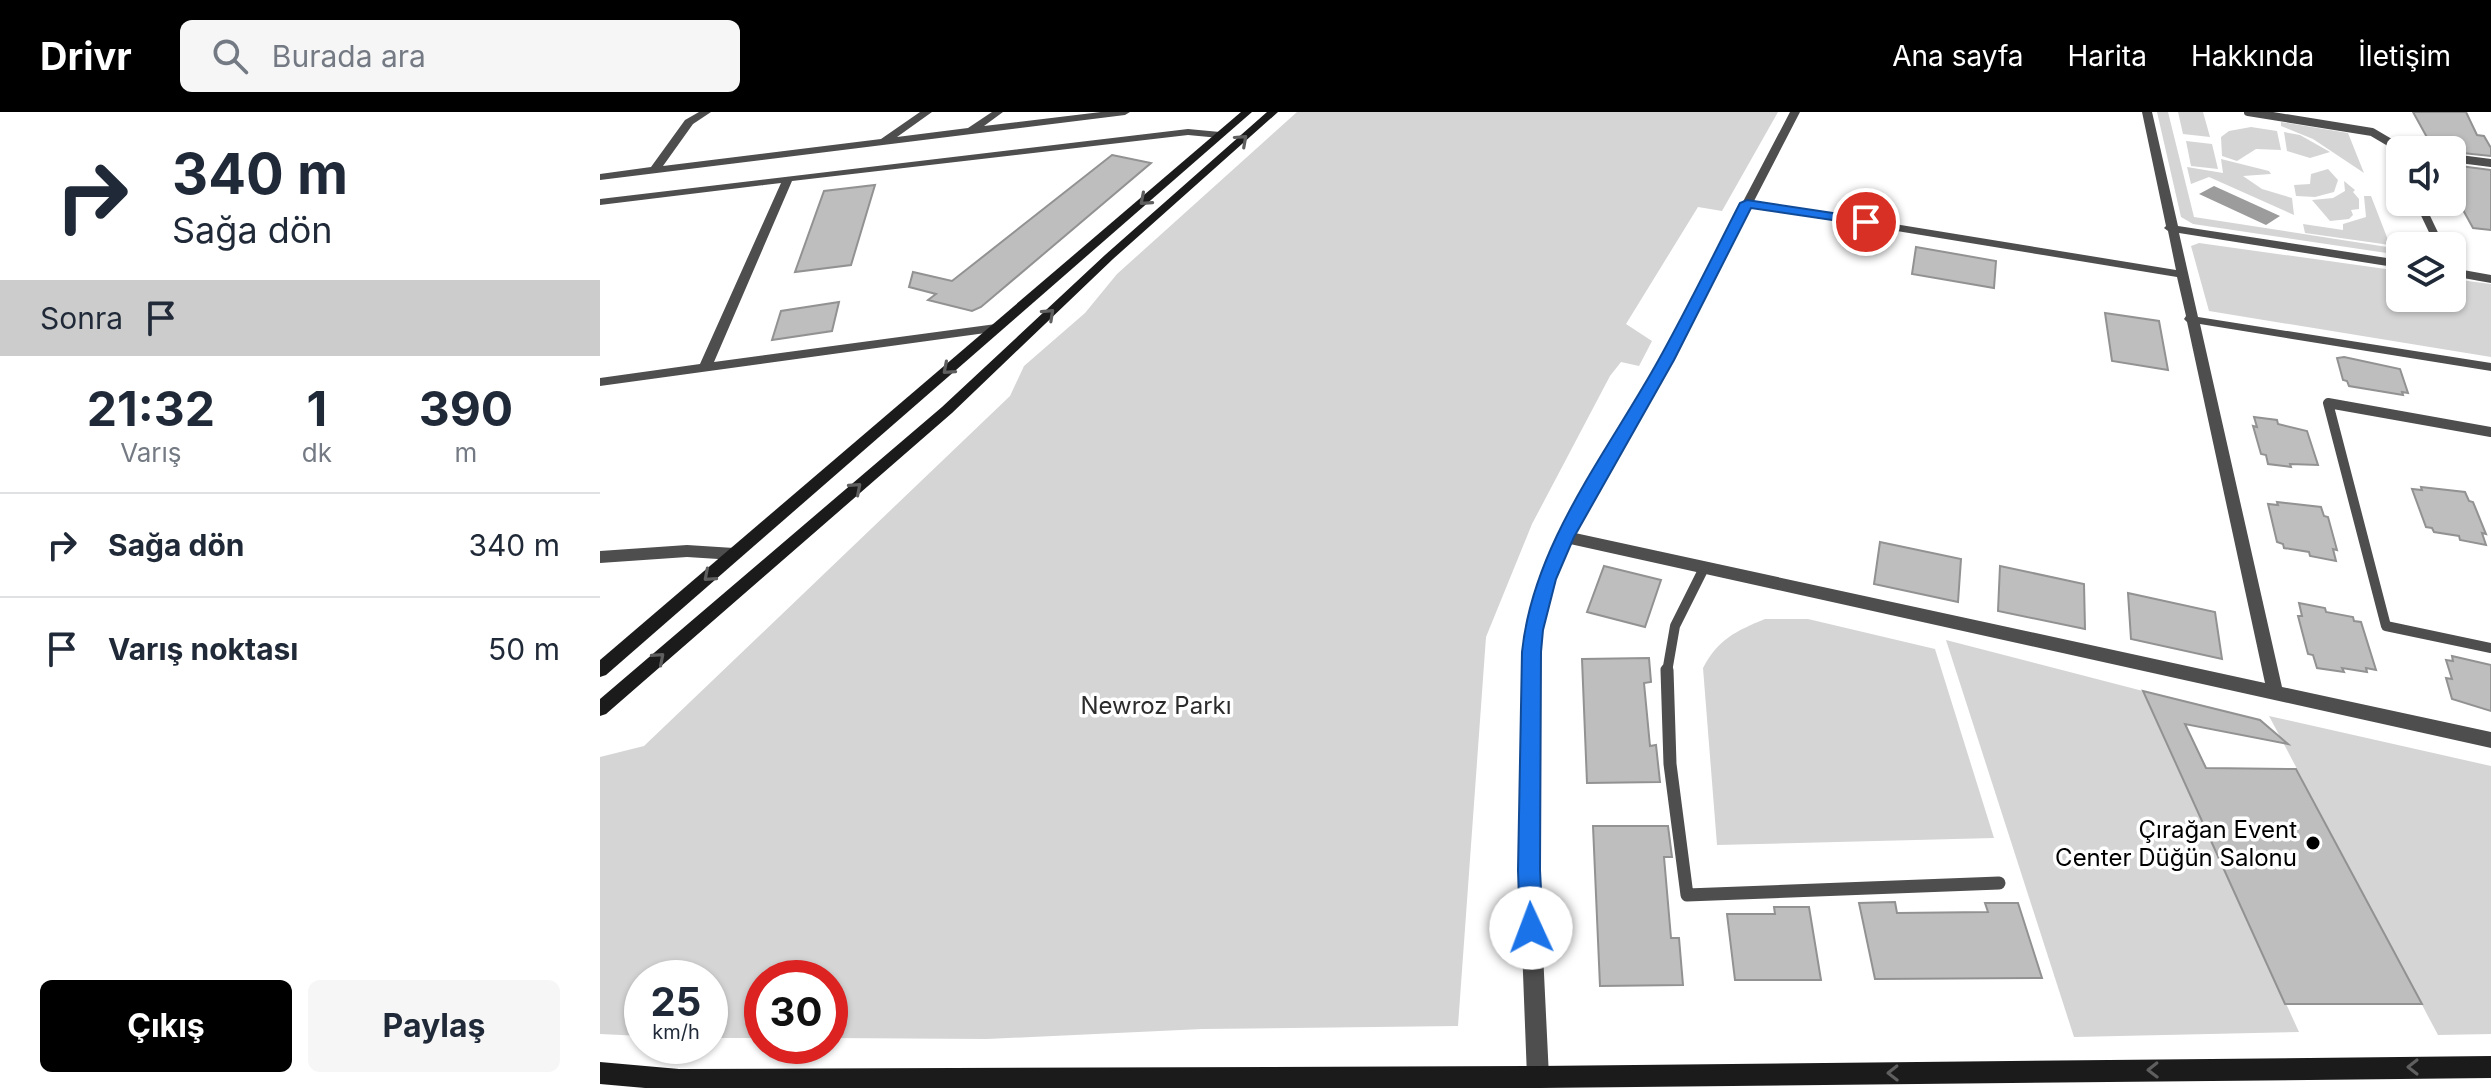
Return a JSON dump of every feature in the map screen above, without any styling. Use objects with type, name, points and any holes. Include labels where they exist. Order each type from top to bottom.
[{"type":"main road","points":[[600,670],[1247,112]]},
{"type":"main road","points":[[600,709],[947,410],[1109,257],[1273,112]]},
{"type":"main road","points":[[600,1073],[679,1080],[1538,1077],[2491,1067]]},
{"type":"street","points":[[655,170],[689,122],[706,112]]},
{"type":"street","points":[[884,142],[927,112]]},
{"type":"street","points":[[971,131],[998,112]]},
{"type":"street","points":[[600,177],[1125,112]]},
{"type":"street","points":[[1538,1077],[1529,870],[1530,674],[1534,630],[1543,592],[1565,537],[1666,360],[1795,112]]},
{"type":"street","points":[[2147,112],[2180,274],[2275,692]]},
{"type":"street","points":[[600,202],[1188,132],[1220,135]]},
{"type":"street","points":[[705,367],[788,178]]},
{"type":"street","points":[[1747,203],[2180,274]]},
{"type":"street","points":[[2170,228],[2386,262]]},
{"type":"street","points":[[2466,275],[2491,279]]},
{"type":"street","points":[[2190,319],[2491,367]]},
{"type":"street","points":[[600,382],[996,328]]},
{"type":"street","points":[[1565,537],[2491,740]]},
{"type":"street","points":[[600,557],[687,551],[734,554]]},
{"type":"lane","points":[[2248,112],[2353,127],[2386,140]]},
{"type":"lane","points":[[2466,160],[2491,163]]},
{"type":"lane","points":[[2491,432],[2328,403],[2386,626],[2491,648]]},
{"type":"lane","points":[[1704,568],[1688,595],[1673,634],[1667,668],[1667,719],[1687,895],[1999,883]]},
{"type":"green space","name":"Newroz Parkı","points":[[1297,112],[1778,112],[1722,211],[1698,207],[1626,324],[1652,341],[1639,366],[1621,362],[1610,376],[1532,524],[1486,637],[1458,1026],[1202,1029],[987,1039],[848,1038],[848,960],[744,960],[744,1038],[728,1038],[728,960],[624,960],[624,1035],[600,1034],[600,757],[644,746],[1010,396],[1024,366],[1085,313],[1117,274]]},
{"type":"green space","points":[[2157,112],[2168,112],[2194,217],[2386,247],[2386,253],[2193,224],[2181,217]]},
{"type":"green space","points":[[2178,112],[2203,112],[2210,137],[2183,134]]},
{"type":"green space","points":[[2281,122],[2348,133],[2364,173],[2313,139],[2281,126]]},
{"type":"green space","points":[[2251,127],[2277,131],[2281,150],[2256,149],[2237,161],[2222,156],[2221,137],[2229,131]]},
{"type":"green space","points":[[2284,132],[2300,135],[2330,152],[2310,158],[2287,151]]},
{"type":"green space","points":[[2186,141],[2212,144],[2218,169],[2191,166]]},
{"type":"green space","points":[[2221,159],[2269,171],[2271,174],[2243,176],[2262,189],[2292,198],[2294,215],[2209,177],[2191,184],[2187,167],[2223,173]]},
{"type":"green space","points":[[2328,169],[2338,180],[2334,192],[2315,197],[2296,196],[2294,185],[2310,184],[2311,174]]},
{"type":"green space","points":[[2344,181],[2355,190],[2359,209],[2351,210],[2353,215],[2349,219],[2330,221],[2312,200],[2333,198],[2345,191]]},
{"type":"green space","points":[[2364,196],[2371,196],[2386,235],[2386,244],[2305,233],[2303,224],[2343,230],[2343,224],[2366,217]]},
{"type":"green space","points":[[2199,243],[2386,269],[2386,312],[2466,312],[2466,281],[2491,284],[2491,357],[2209,311],[2191,246]]},
{"type":"green space","points":[[1765,619],[1808,619],[1935,649],[1994,838],[1717,845],[1703,668],[1729,637]]},
{"type":"green space","points":[[1946,640],[2143,691],[2299,1032],[2074,1037]]},
{"type":"green space","points":[[2269,716],[2491,766],[2491,1034],[2438,1035]]},
{"type":"shaded area","points":[[2214,186],[2280,216],[2266,225],[2199,194]]},
{"type":"building","points":[[2413,112],[2466,112],[2477,135],[2484,136],[2491,148],[2491,156],[2466,153],[2466,136],[2426,136]]},
{"type":"building","points":[[1112,155],[1151,163],[981,307],[972,311],[928,300],[936,294],[909,287],[913,272],[952,281]]},
{"type":"building","points":[[2466,167],[2491,170],[2491,230],[2473,228],[2466,215]]},
{"type":"building","points":[[875,185],[851,265],[795,272],[824,191]]},
{"type":"building","points":[[1916,247],[1996,261],[1994,288],[1912,274]]},
{"type":"building","points":[[839,302],[832,331],[772,340],[781,311]]},
{"type":"building","points":[[2105,313],[2159,321],[2168,370],[2112,361]]},
{"type":"building","points":[[2337,358],[2400,369],[2408,393],[2402,392],[2403,395],[2349,386],[2343,380]]},
{"type":"building","points":[[2254,417],[2277,420],[2278,424],[2307,431],[2318,465],[2290,464],[2291,467],[2268,464],[2266,455],[2261,454],[2253,426],[2257,427]]},
{"type":"building","points":[[2421,487],[2465,492],[2469,501],[2473,502],[2486,534],[2482,533],[2486,545],[2460,540],[2459,536],[2434,532],[2426,527],[2412,489],[2422,490]]},
{"type":"building","points":[[2277,502],[2321,507],[2324,516],[2328,517],[2337,550],[2333,549],[2336,561],[2284,548],[2277,542],[2268,504],[2278,505]]},
{"type":"building","points":[[1880,542],[1961,559],[1958,602],[1874,584]]},
{"type":"building","points":[[1604,566],[1661,580],[1645,627],[1587,612]]},
{"type":"building","points":[[2000,566],[2084,584],[2085,629],[1998,611]]},
{"type":"building","points":[[2128,593],[2215,612],[2222,659],[2131,639]]},
{"type":"building","points":[[2299,603],[2325,608],[2326,612],[2353,617],[2354,621],[2361,622],[2376,670],[2366,668],[2367,672],[2342,668],[2344,672],[2317,668],[2313,655],[2308,654],[2298,616],[2302,616]]},
{"type":"building","points":[[2452,656],[2491,665],[2491,711],[2452,699],[2446,678],[2452,679],[2446,660],[2453,661]]},
{"type":"building","points":[[1649,658],[1651,682],[1644,683],[1650,746],[1656,745],[1660,782],[1587,783],[1582,659]]},
{"type":"building","name":"Çırağan Event Center Düğün Salonu","points":[[2143,691],[2260,720],[2288,744],[2185,724],[2206,768],[2296,769],[2422,1004],[2285,1004]]},
{"type":"building","points":[[1593,826],[1668,826],[1672,857],[1664,857],[1671,938],[1679,938],[1683,985],[1600,986]]},
{"type":"building","points":[[1895,902],[1897,913],[1988,912],[1985,903],[2018,903],[2042,978],[1875,979],[1859,903]]},
{"type":"building","points":[[1774,907],[1809,907],[1821,980],[1735,980],[1727,914],[1775,914]]},
{"type":"place","name":"Çırağan Event Center Düğün Salonu","points":[[2313,843]]},
{"type":"route","points":[[1531,928],[1530,674],[1534,630],[1547,579],[1565,537],[1666,360],[1747,203],[1866,222]]}]
